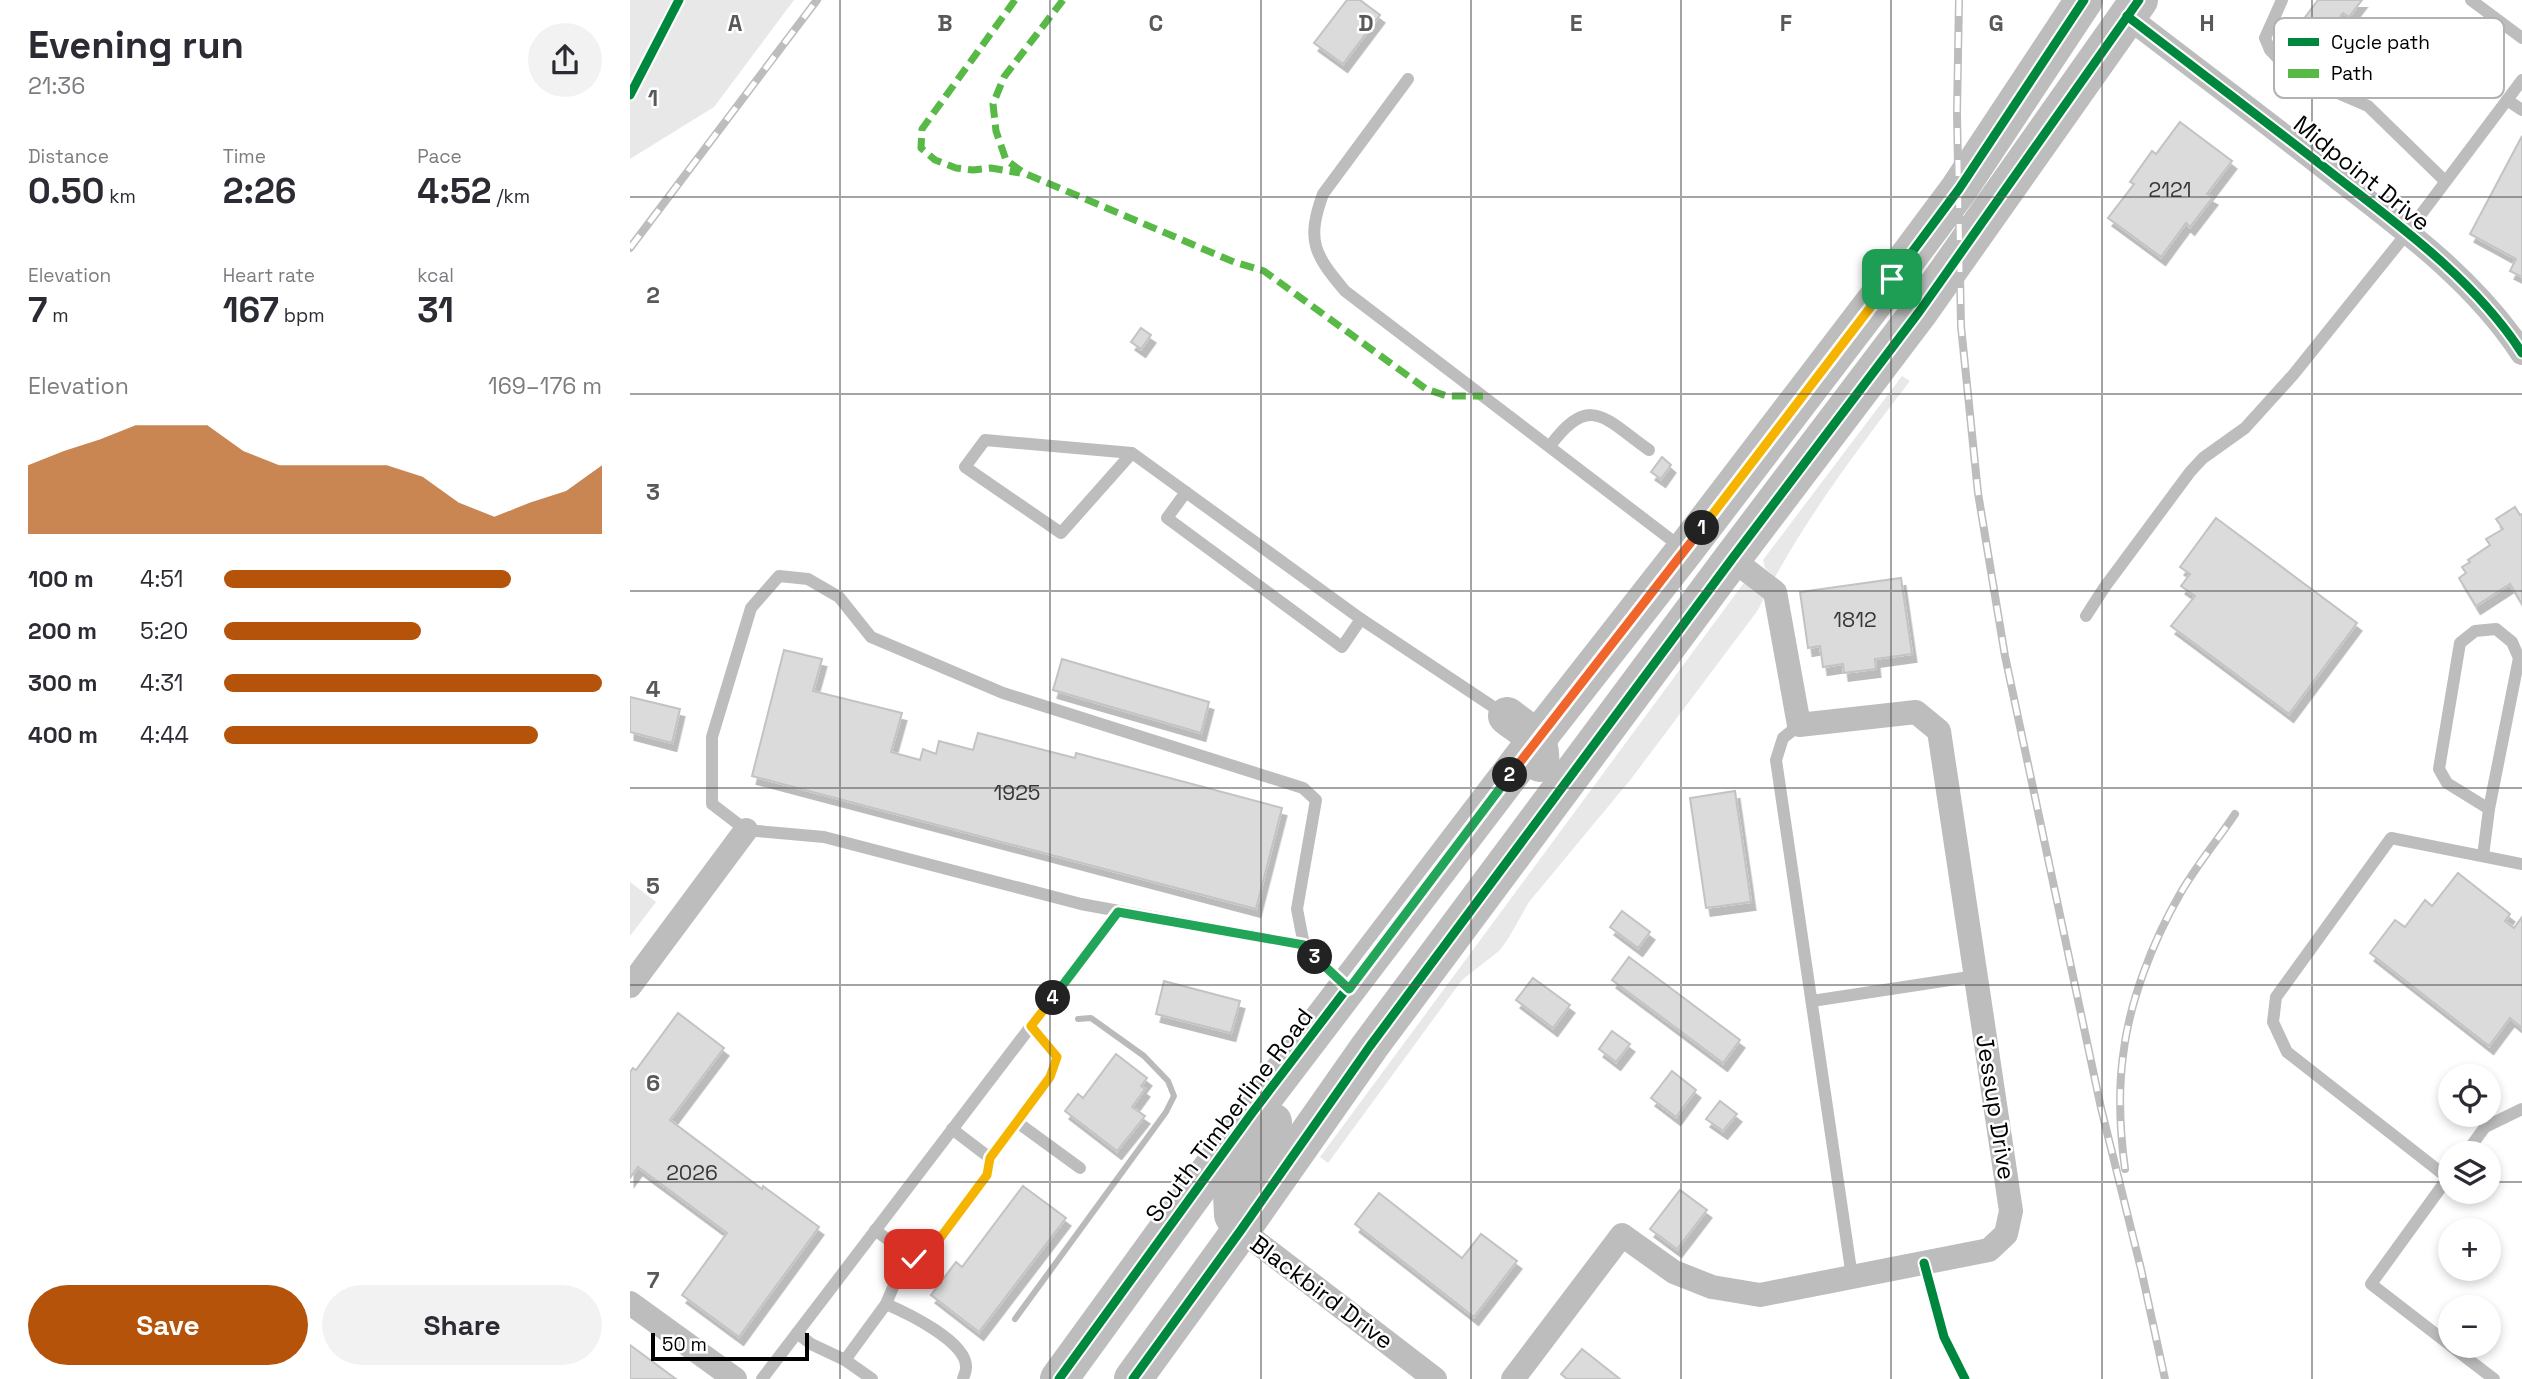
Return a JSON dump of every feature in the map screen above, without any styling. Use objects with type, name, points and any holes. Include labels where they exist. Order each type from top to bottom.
[{"type":"main road","name":"South Timberline Road","points":[[1059,1379],[1252,1114],[1959,189],[2084,0]]},
{"type":"main road","points":[[1133,1379],[1370,1046],[1919,312],[2133,8]]},
{"type":"main road","points":[[1370,1046],[1384,1011],[1408,965],[1431,928],[1497,837],[1537,773],[1541,753],[1537,739],[1507,716]]},
{"type":"main road","points":[[1241,1230],[1233,1215],[1232,1194],[1356,979]]},
{"type":"street","name":"Midpoint Drive","points":[[2133,8],[2407,233],[2468,287],[2507,330],[2522,353]]},
{"type":"street","points":[[1732,559],[1775,592],[1799,725]]},
{"type":"street","name":"Jessup Drive","points":[[1513,1379],[1622,1235],[1674,1272],[1712,1287],[1760,1295],[1989,1250],[2006,1234],[2011,1211],[1939,730],[1916,712],[1799,725]]},
{"type":"street","points":[[630,986],[746,830]]},
{"type":"street","name":"Blackbird Drive","points":[[1241,1230],[1435,1379]]},
{"type":"street","points":[[630,1303],[735,1379]]},
{"type":"lane","points":[[2274,54],[2265,38],[2282,0]]},
{"type":"lane","points":[[2471,0],[2495,18]]},
{"type":"lane","points":[[2504,25],[2522,38]]},
{"type":"lane","points":[[1409,79],[1323,194],[1315,216],[1313,236],[1319,256],[1345,291],[1685,550]]},
{"type":"lane","points":[[2086,616],[2190,472],[2203,458],[2245,428],[2293,375],[2407,233],[2522,80]]},
{"type":"lane","points":[[2349,98],[2368,106],[2445,181]]},
{"type":"lane","points":[[2507,100],[2522,110]]},
{"type":"lane","points":[[1550,446],[1565,426],[1579,417],[1591,414],[1603,417],[1649,450]]},
{"type":"lane","points":[[1132,453],[1061,533],[965,467],[985,440],[1132,453],[1361,619],[1507,716]]},
{"type":"lane","points":[[1186,492],[1167,519],[1342,647],[1361,619]]},
{"type":"lane","points":[[1304,945],[1081,904],[824,837],[746,830],[712,804],[712,737],[751,608],[779,576],[808,579],[839,597],[871,637],[931,663],[1003,693],[1303,788],[1316,800],[1297,909],[1304,945],[1332,975],[1356,979]]},
{"type":"lane","points":[[2483,856],[2489,809],[2519,657],[2512,642],[2496,629],[2475,631],[2460,643],[2439,769],[2447,783],[2489,809]]},
{"type":"lane","points":[[1799,725],[1783,738],[1776,760],[1852,1277]]},
{"type":"lane","points":[[2438,1169],[2287,1052],[2273,1022],[2276,997],[2391,838],[2522,864]]},
{"type":"lane","points":[[762,1379],[1118,912]]},
{"type":"lane","points":[[1812,1001],[1976,976]]},
{"type":"lane","points":[[845,1360],[886,1304],[894,1285],[914,1259],[932,1249],[987,1175],[990,1158],[1050,1077],[1057,1057],[1031,1026]]},
{"type":"lane","points":[[2475,1141],[2485,1127],[2522,1109]]},
{"type":"lane","points":[[1017,1122],[1080,1167]]},
{"type":"lane","points":[[953,1129],[990,1158]]},
{"type":"lane","points":[[2438,1192],[2371,1284],[2438,1335]]},
{"type":"lane","points":[[875,1230],[914,1259]]},
{"type":"lane","points":[[886,1304],[917,1318],[950,1342],[963,1356],[967,1367],[963,1379]]},
{"type":"lane","points":[[797,1333],[872,1379]]},
{"type":"lane","points":[[2467,1358],[2494,1379]]},
{"type":"shaded area","points":[[630,0],[794,0],[714,107],[630,159]]},
{"type":"shaded area","points":[[1902,376],[1910,381],[1822,501],[1775,577],[1765,568],[1763,560]]},
{"type":"shaded area","points":[[1749,583],[1766,594],[1758,610],[1631,779],[1529,902],[1499,951],[1462,980],[1328,1163],[1320,1157],[1743,584]]},
{"type":"shaded area","points":[[630,882],[656,902],[630,936]]},
{"type":"building","points":[[1347,0],[1360,0],[1380,15],[1343,64],[1314,43]]},
{"type":"building","points":[[2318,0],[2362,0],[2349,17],[2343,13],[2339,18],[2304,18]]},
{"type":"building","points":[[2180,122],[2232,161],[2207,194],[2213,197],[2190,227],[2186,223],[2161,257],[2108,218],[2134,184],[2130,182],[2152,151],[2156,154]]},
{"type":"building","points":[[2522,136],[2522,277],[2510,271],[2516,259],[2470,234]]},
{"type":"building","points":[[1141,328],[1151,335],[1141,349],[1131,342]]},
{"type":"building","points":[[1662,457],[1671,465],[1661,479],[1651,472]]},
{"type":"building","points":[[2515,507],[2520,515],[2522,514],[2522,604],[2510,584],[2476,606],[2459,578],[2466,573],[2462,567],[2490,545],[2486,539],[2503,529],[2496,519]]},
{"type":"building","points":[[2216,518],[2357,623],[2289,714],[2171,626],[2195,596],[2181,586],[2190,574],[2180,567]]},
{"type":"building","points":[[1901,578],[1912,654],[1875,659],[1876,669],[1844,673],[1843,664],[1823,667],[1820,646],[1808,648],[1800,592]]},
{"type":"building","points":[[784,650],[822,659],[813,691],[902,713],[891,752],[920,760],[923,749],[936,754],[939,741],[973,750],[978,733],[1075,758],[1076,753],[1282,808],[1256,909],[752,776]]},
{"type":"building","points":[[1062,659],[1209,702],[1201,733],[1053,690]]},
{"type":"building","points":[[630,697],[680,709],[672,743],[630,732]]},
{"type":"building","points":[[1735,791],[1751,902],[1706,908],[1690,798]]},
{"type":"building","points":[[2458,873],[2510,914],[2505,921],[2514,928],[2522,917],[2522,1028],[2510,1018],[2489,1046],[2370,953],[2395,920],[2405,927],[2425,900],[2432,906]]},
{"type":"building","points":[[1622,911],[1650,932],[1638,948],[1610,927]]},
{"type":"building","points":[[1629,957],[1740,1040],[1723,1063],[1612,980]]},
{"type":"building","points":[[1533,978],[1570,1005],[1553,1028],[1516,1000]]},
{"type":"building","points":[[1164,981],[1240,1001],[1231,1033],[1156,1014]]},
{"type":"building","points":[[678,1013],[724,1048],[670,1120],[762,1189],[763,1186],[819,1227],[739,1337],[682,1295],[727,1233],[638,1167],[630,1178],[630,1072],[633,1068],[636,1070]]},
{"type":"building","points":[[1612,1031],[1630,1044],[1616,1062],[1599,1049]]},
{"type":"building","points":[[1116,1054],[1147,1078],[1141,1086],[1145,1089],[1132,1107],[1145,1116],[1117,1151],[1065,1111],[1078,1094],[1083,1098]]},
{"type":"building","points":[[1672,1071],[1696,1090],[1676,1117],[1651,1098]]},
{"type":"building","points":[[1720,1101],[1737,1114],[1723,1131],[1706,1119]]},
{"type":"building","points":[[1023,1186],[1066,1218],[979,1332],[931,1295],[956,1262],[962,1267]]},
{"type":"building","points":[[1680,1190],[1707,1210],[1677,1249],[1650,1229]]},
{"type":"building","points":[[1379,1193],[1462,1258],[1481,1234],[1517,1261],[1474,1317],[1355,1224]]},
{"type":"building","points":[[630,1345],[676,1379],[630,1379]]},
{"type":"building","points":[[1582,1349],[1620,1379],[1567,1379],[1561,1374]]},
{"type":"waterway","points":[[1015,1319],[1166,1112],[1174,1096],[1168,1081],[1144,1056],[1091,1018],[1078,1019]]},
{"type":"railway","points":[[630,248],[817,0]]},
{"type":"railway","points":[[1959,0],[1957,113],[1961,326],[1978,493],[2005,656],[2101,1108],[2165,1379]]},
{"type":"railway","points":[[2125,1169],[2120,1084],[2126,1035],[2137,993],[2152,952],[2180,894],[2235,814]]},
{"type":"marked path","points":[[1015,0],[922,129],[921,148],[935,160],[956,168],[991,168],[1020,173]]},
{"type":"marked path","points":[[1063,0],[1004,77],[993,104],[996,131],[1006,160],[1024,173],[1234,262],[1264,271],[1426,389],[1447,396],[1483,396]]},
{"type":"cycle path","points":[[630,95],[679,0]]},
{"type":"cycle path","points":[[1059,1379],[1252,1113],[1959,189],[2084,0]]},
{"type":"cycle path","points":[[1133,1379],[1370,1046],[1919,312],[2139,0]]},
{"type":"cycle path","points":[[2127,16],[2438,258],[2483,303],[2522,353]]},
{"type":"cycle path","points":[[1924,1263],[1944,1337],[1965,1379]]},
{"type":"route","points":[[914,1259],[932,1249],[987,1175],[990,1158],[1050,1077],[1057,1057],[1031,1026],[1118,912],[1304,945],[1349,989],[1537,739],[1892,279]]}]
